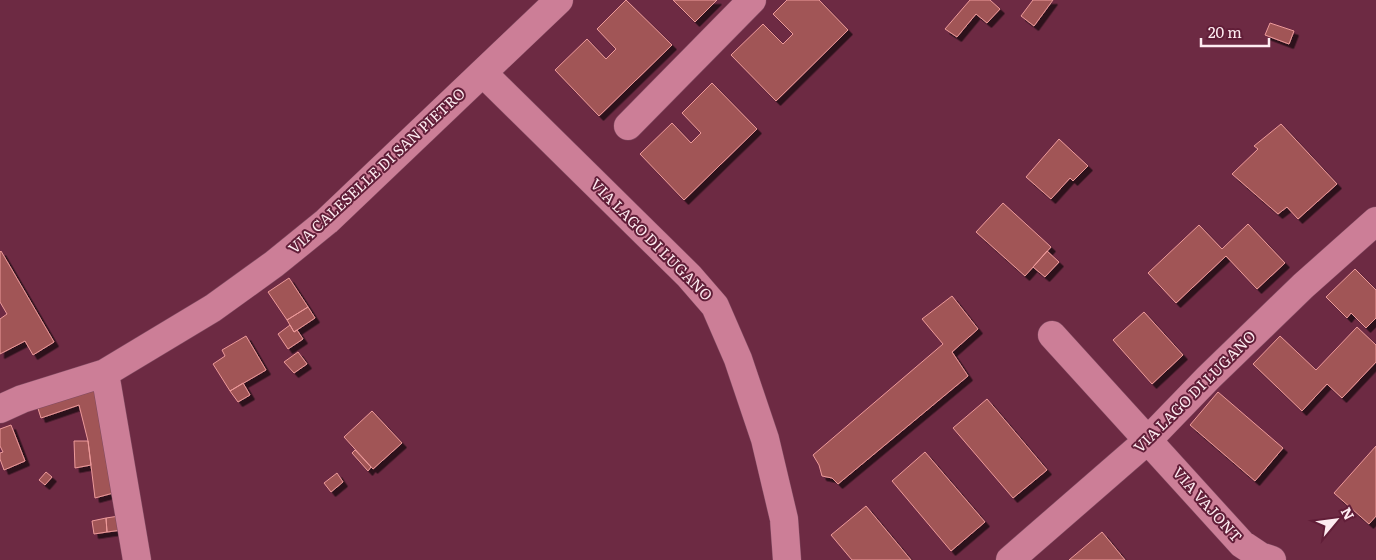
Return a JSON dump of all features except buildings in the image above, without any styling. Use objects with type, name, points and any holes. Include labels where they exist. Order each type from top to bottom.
[{"type":"street","name":"VIA CALESELLE DI SAN PIETRO","points":[[0,409],[22,399],[105,373],[213,308],[274,264],[327,221],[559,0]]},
{"type":"street","points":[[628,126],[752,0]]},
{"type":"street","name":"VIA LAGO DI LUGANO","points":[[483,73],[689,276],[716,306],[738,359],[765,439],[784,518],[787,560]]},
{"type":"street","name":"VIA LAGO DI LUGANO","points":[[1010,560],[1148,440],[1208,378],[1303,286],[1376,221]]},
{"type":"street","name":"VIA VAJONT","points":[[1052,335],[1242,544],[1260,556],[1272,560]]},
{"type":"street","points":[[105,373],[137,560]]}]
